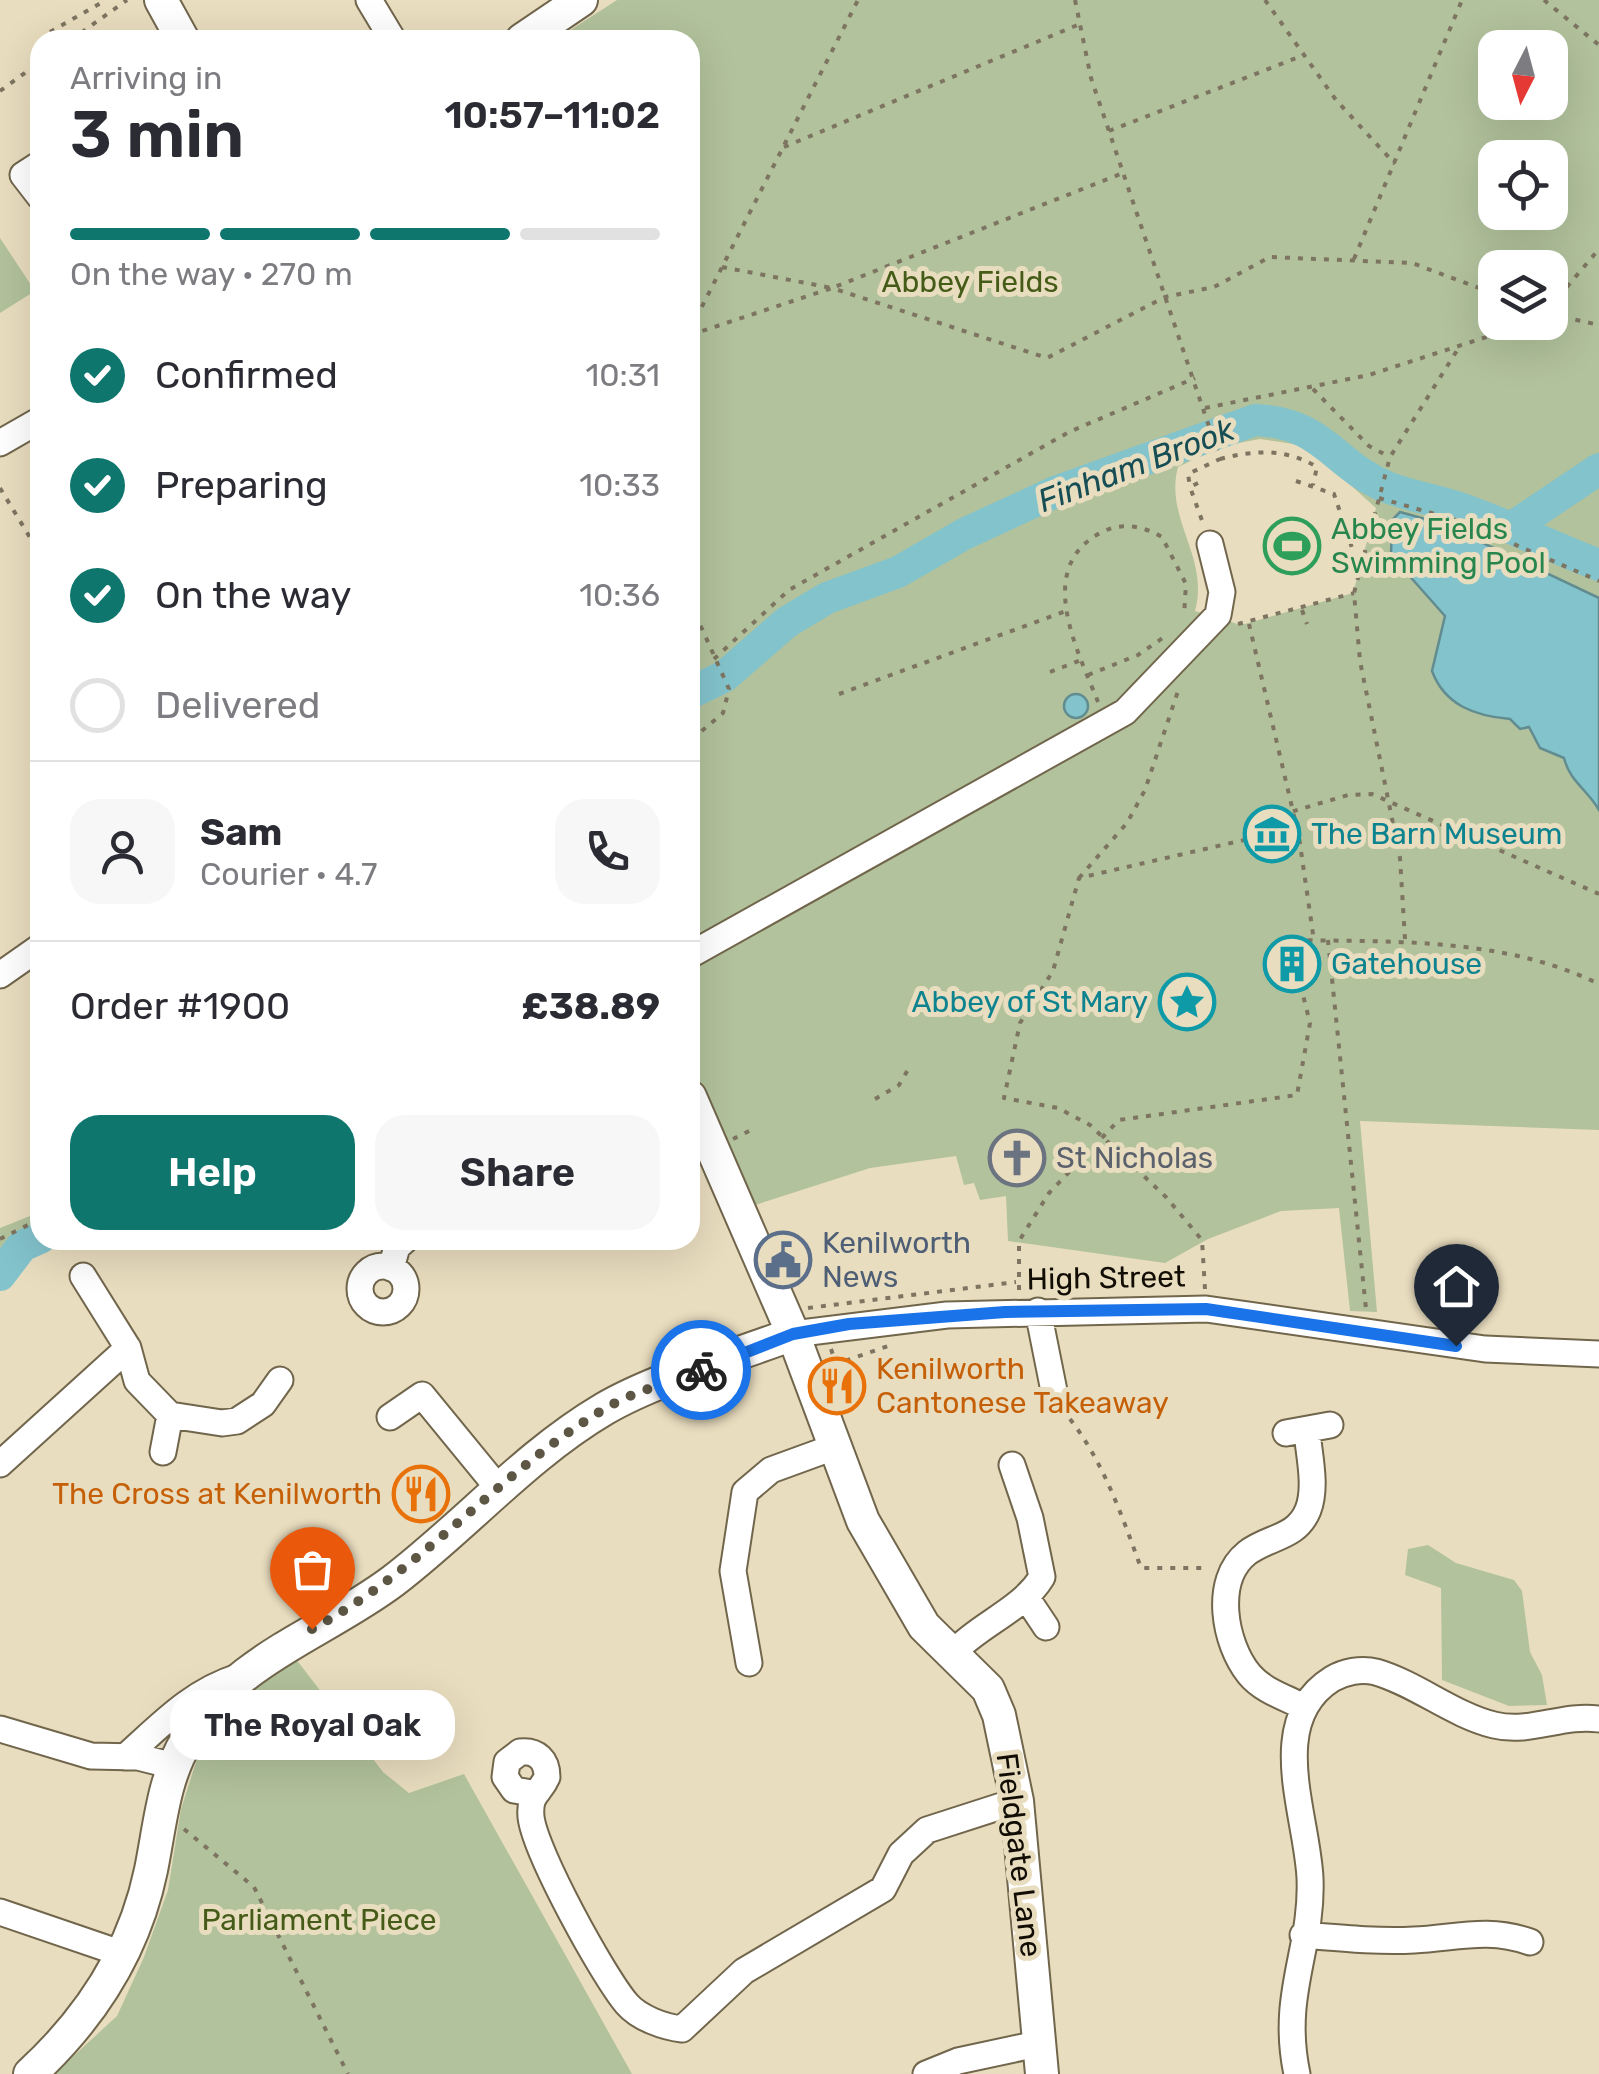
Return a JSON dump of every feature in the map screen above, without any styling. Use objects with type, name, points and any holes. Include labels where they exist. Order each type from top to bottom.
[{"type":"main road","points":[[161,0],[178,30]]},
{"type":"main road","points":[[536,30],[576,1]]},
{"type":"main road","name":"Fieldgate Lane","points":[[700,1121],[793,1334],[864,1522],[924,1626],[988,1689],[999,1715],[1017,1801],[1042,2058]]},
{"type":"main road","points":[[30,2074],[89,2013],[123,1954],[147,1888],[174,1766],[198,1722],[238,1677],[393,1581],[584,1422],[621,1400],[793,1334]]},
{"type":"street","points":[[369,0],[387,30]]},
{"type":"street","points":[[0,442],[30,426]]},
{"type":"street","points":[[700,950],[1107,725],[1139,700],[1210,626],[1223,600],[1210,544]]},
{"type":"street","points":[[0,975],[30,953]]},
{"type":"street","points":[[391,1268],[396,1250]]},
{"type":"street","points":[[83,1276],[128,1348],[137,1381],[170,1415],[222,1423],[236,1421],[263,1404],[280,1380]]},
{"type":"street","name":"High Street","points":[[793,1334],[849,1324],[1038,1311],[1206,1309],[1485,1350],[1599,1354]]},
{"type":"street","points":[[1038,1311],[1056,1401]]},
{"type":"street","points":[[0,1464],[128,1348]]},
{"type":"street","points":[[390,1417],[422,1395],[499,1489]]},
{"type":"street","points":[[163,1452],[170,1415]]},
{"type":"street","points":[[1302,1706],[1256,1681],[1235,1651],[1228,1626],[1229,1572],[1248,1552],[1296,1531],[1308,1509],[1308,1430]]},
{"type":"street","points":[[750,1663],[733,1570],[745,1492],[762,1474],[834,1447]]},
{"type":"street","points":[[1012,1466],[1030,1518],[1034,1587],[1046,1626]]},
{"type":"street","points":[[954,1652],[1034,1587]]},
{"type":"street","points":[[1297,2074],[1290,2004],[1310,1871],[1294,1752],[1302,1706],[1339,1675],[1371,1671],[1492,1725],[1524,1729],[1563,1717],[1599,1719]]},
{"type":"street","points":[[125,1758],[188,1700],[209,1686],[238,1677]]},
{"type":"street","points":[[0,1730],[91,1756],[174,1766]]},
{"type":"street","points":[[532,1793],[531,1820],[555,1876],[628,2006],[655,2021],[682,2028],[744,1971],[883,1889],[900,1854],[927,1830],[1017,1801]]},
{"type":"street","points":[[0,1912],[123,1954]]},
{"type":"street","points":[[1303,1934],[1415,1940],[1471,1932],[1505,1933],[1530,1942]]},
{"type":"street","points":[[926,2074],[958,2061],[1042,2058]]},
{"type":"path","points":[[54,30],[106,0]]},
{"type":"path","points":[[85,30],[127,0]]},
{"type":"path","points":[[700,312],[858,0]]},
{"type":"path","points":[[1076,0],[1109,130],[1206,408],[1220,459]]},
{"type":"path","points":[[1265,0],[1336,100],[1395,164]]},
{"type":"path","points":[[1353,261],[1462,0]]},
{"type":"path","points":[[1544,0],[1599,45]]},
{"type":"path","points":[[783,147],[1080,24]]},
{"type":"path","points":[[1109,130],[1304,55]]},
{"type":"path","points":[[0,91],[30,69]]},
{"type":"path","points":[[700,329],[832,288],[1123,173]]},
{"type":"path","points":[[1568,286],[1599,249]]},
{"type":"path","points":[[722,267],[832,288],[1047,358],[1165,296],[1214,287],[1270,257],[1412,263],[1478,288]]},
{"type":"path","points":[[1568,318],[1599,325]]},
{"type":"path","points":[[1206,408],[1313,389],[1483,340]]},
{"type":"path","points":[[1405,940],[1400,858],[1360,661],[1354,593],[1390,457],[1458,349]]},
{"type":"path","points":[[714,659],[789,590],[1069,432],[1195,378]]},
{"type":"path","points":[[1313,389],[1369,446],[1390,457]]},
{"type":"path","points":[[1210,544],[1188,474],[1220,459],[1259,451],[1298,457],[1317,468],[1313,485]]},
{"type":"path","points":[[1296,480],[1327,488],[1339,501],[1360,571]]},
{"type":"path","points":[[1190,487],[1198,484]]},
{"type":"path","points":[[0,488],[30,538]]},
{"type":"path","points":[[1379,498],[1463,522],[1599,581]]},
{"type":"path","points":[[1088,675],[1148,650],[1183,616],[1186,584],[1168,543],[1154,533],[1126,526],[1095,536],[1075,554],[1064,586],[1066,612],[1081,660],[1107,725]]},
{"type":"path","points":[[1183,616],[1210,626],[1249,624],[1354,593]]},
{"type":"path","points":[[1302,608],[1306,624]]},
{"type":"path","points":[[839,694],[1066,612]]},
{"type":"path","points":[[1249,624],[1293,810],[1314,941]]},
{"type":"path","points":[[700,626],[729,689],[722,712],[700,732]]},
{"type":"path","points":[[1050,672],[1081,660]]},
{"type":"path","points":[[1180,684],[1145,790],[1127,823],[1079,878],[1054,971],[1020,1023],[1004,1098],[1058,1108],[1103,1138],[1166,1196],[1202,1240],[1206,1309]]},
{"type":"path","points":[[1079,878],[1244,840],[1250,824],[1348,795],[1385,798],[1599,894]]},
{"type":"path","points":[[1292,948],[1290,940],[1405,940],[1524,958],[1567,969],[1599,984]]},
{"type":"path","points":[[1328,940],[1369,1333]]},
{"type":"path","points":[[1038,1311],[1017,1288],[1019,1241],[1049,1193],[1120,1120],[1298,1095],[1310,1023],[1300,980]]},
{"type":"path","points":[[874,1099],[900,1085],[909,1068]]},
{"type":"path","points":[[731,1140],[751,1130]]},
{"type":"path","points":[[0,1239],[30,1224]]},
{"type":"path","points":[[818,1306],[1017,1282]]},
{"type":"path","points":[[1056,1401],[1088,1442],[1118,1503],[1141,1568],[1194,1565],[1229,1572]]},
{"type":"path","points":[[162,1810],[254,1888],[348,2074]]},
{"type":"green space","name":"Abbey Fields","points":[[617,0],[1599,0],[1599,1130],[1360,1121],[1377,1312],[1350,1311],[1339,1208],[1281,1211],[1208,1239],[1165,1263],[1008,1241],[1006,1196],[980,1200],[974,1183],[964,1185],[956,1156],[870,1168],[752,1206],[700,1089],[700,30],[570,30]],"holes":[[[1260,439],[1307,446],[1376,508],[1353,593],[1241,625],[1195,611],[1197,573],[1177,504],[1178,467],[1223,446]]]},
{"type":"green space","points":[[0,238],[30,283],[30,294],[0,313]]},
{"type":"green space","points":[[30,1216],[30,1250],[39,1250],[23,1257],[0,1290],[0,1228]]},
{"type":"green space","points":[[1428,1545],[1456,1563],[1514,1580],[1522,1591],[1530,1652],[1542,1675],[1547,1705],[1509,1706],[1442,1680],[1441,1588],[1405,1575],[1408,1549]]},
{"type":"green space","name":"Parliament Piece","points":[[292,1654],[383,1772],[409,1793],[464,1774],[632,2074],[54,2074],[117,2016],[144,1957],[168,1890],[181,1809],[197,1759],[218,1723]]},
{"type":"water","points":[[1400,512],[1443,524],[1599,598],[1599,810],[1570,773],[1564,758],[1540,748],[1529,727],[1520,729],[1510,719],[1463,707],[1438,683],[1432,671],[1445,616],[1391,555],[1392,520]]},
{"type":"water","points":[[1076,694],[1085,697],[1085,715],[1076,718],[1067,715],[1064,706],[1067,697]]},
{"type":"waterway","name":"Finham Brook","points":[[700,688],[725,676],[787,622],[827,598],[898,572],[964,534],[1055,492],[1255,420],[1279,423],[1314,437],[1370,479],[1389,488],[1474,513],[1599,565]]},
{"type":"waterway","points":[[1511,528],[1599,469]]},
{"type":"waterway","name":"Finham Brook","points":[[0,1275],[22,1246],[30,1242]]},
{"type":"way so far","points":[[312,1629],[393,1581],[584,1422],[621,1400],[701,1370]]},
{"type":"place","name":"Abbey Fields Swimming Pool","points":[[1292,546]]},
{"type":"place","name":"The Barn Museum","points":[[1272,834]]},
{"type":"place","name":"Gatehouse","points":[[1292,964]]},
{"type":"place","name":"Abbey of St Mary","points":[[1187,1002]]},
{"type":"place","name":"St Nicholas","points":[[1017,1158]]},
{"type":"place","name":"Kenilworth News","points":[[783,1260]]},
{"type":"place","name":"Kenilworth Cantonese Takeaway","points":[[837,1386]]},
{"type":"place","name":"The Cross at Kenilworth","points":[[421,1494]]},
{"type":"place","name":"The Royal Oak","points":[[312,1629]]},
{"type":"route","points":[[701,1370],[793,1334],[849,1324],[1005,1312],[1206,1309],[1456,1346]]}]
